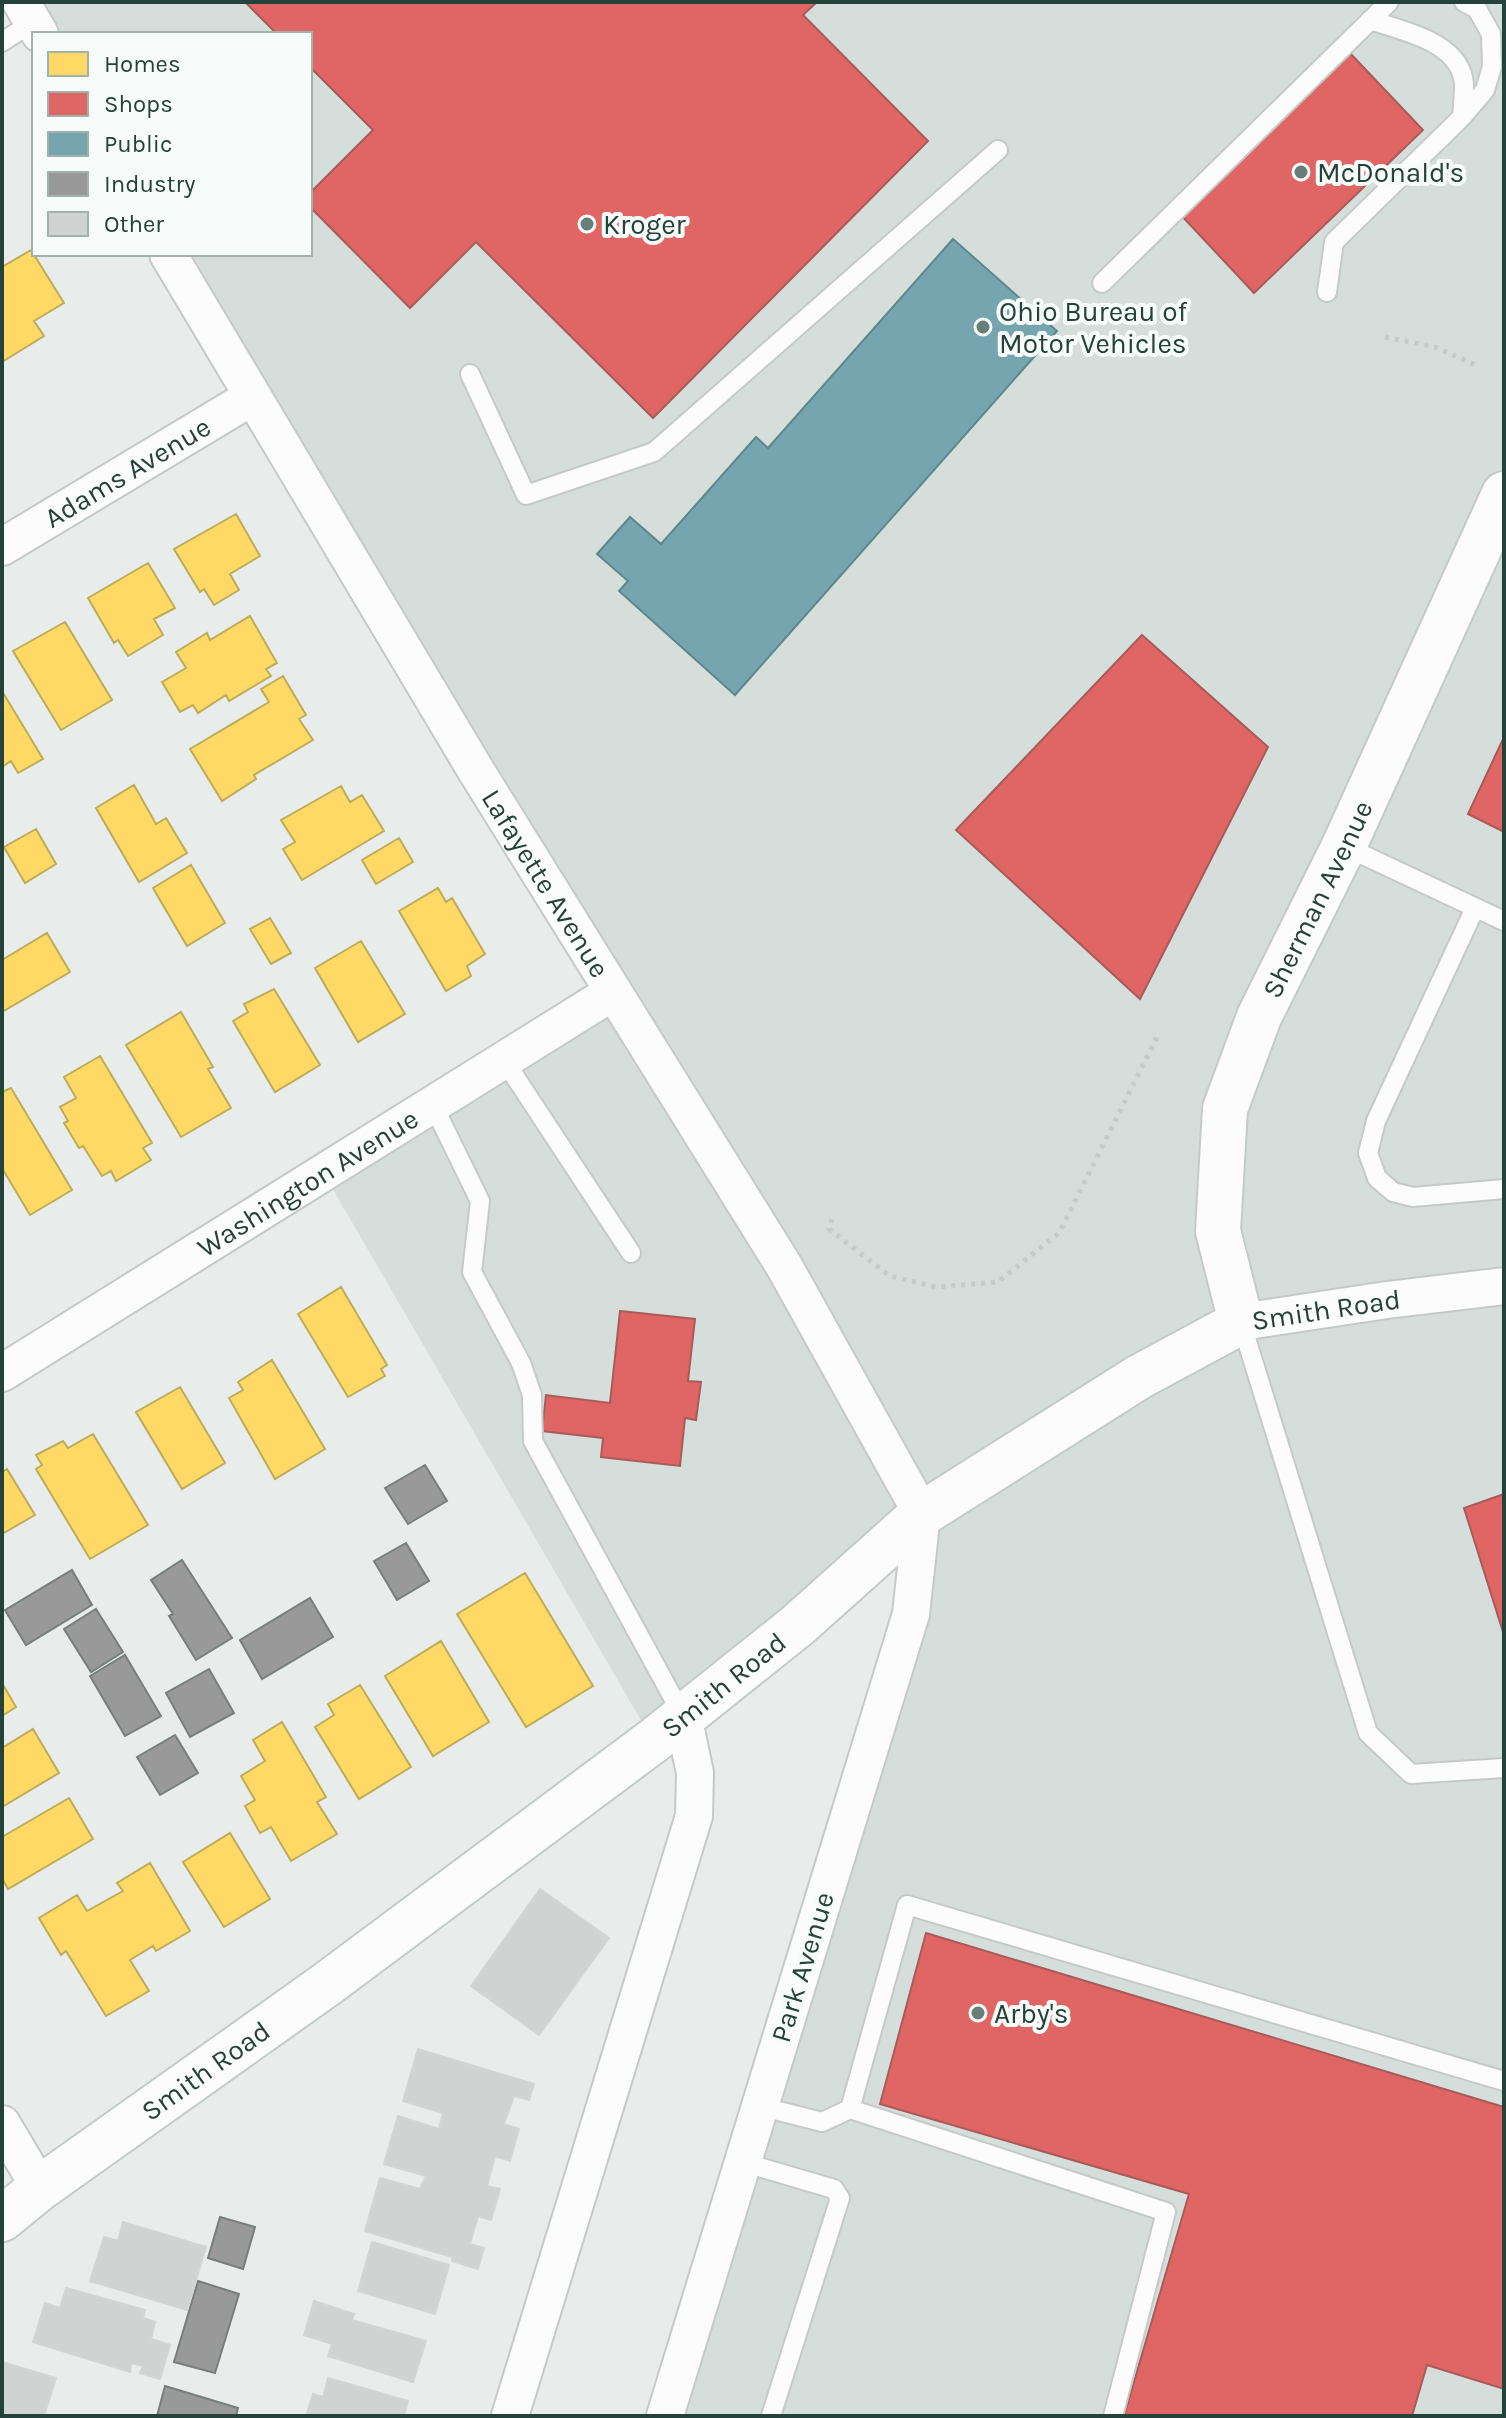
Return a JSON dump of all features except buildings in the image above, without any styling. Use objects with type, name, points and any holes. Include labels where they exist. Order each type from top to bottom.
[{"type":"main road","name":"Sherman Avenue","points":[[1241,1322],[1218,1231],[1225,1109],[1259,1017],[1344,846],[1504,494]]},
{"type":"main road","name":"Smith Road","points":[[2,2219],[40,2188],[539,1828],[798,1625],[922,1514],[1139,1377],[1241,1322]]},
{"type":"street","name":"Lafayette Avenue","points":[[169,256],[475,769],[784,1266],[922,1514]]},
{"type":"street","name":"Adams Avenue","points":[[2,547],[252,397]]},
{"type":"street","name":"Washington Avenue","points":[[2,1373],[613,992]]},
{"type":"street","name":"Smith Road","points":[[1241,1322],[1504,1286]]},
{"type":"street","name":"Park Avenue","points":[[665,2416],[911,1614],[922,1514]]},
{"type":"street","points":[[510,2416],[694,1816],[695,1773],[683,1716]]},
{"type":"street","points":[[2,2124],[40,2188]]},
{"type":"lane","points":[[1102,283],[1389,2]]},
{"type":"lane","points":[[1327,292],[1334,242],[1462,117],[1485,90],[1492,67],[1491,34],[1477,9],[1464,2]]},
{"type":"lane","points":[[2,42],[32,19]]},
{"type":"lane","points":[[1370,20],[1438,44],[1451,55],[1464,81],[1462,117]]},
{"type":"lane","points":[[470,374],[526,495],[654,452],[998,150]]},
{"type":"lane","points":[[1344,846],[1504,921]]},
{"type":"lane","points":[[1475,908],[1376,1121],[1368,1153],[1377,1178],[1393,1192],[1413,1197],[1504,1189]]},
{"type":"lane","points":[[504,1060],[631,1253]]},
{"type":"lane","points":[[433,1105],[480,1201],[472,1272],[521,1363],[532,1395],[533,1441],[683,1716]]},
{"type":"lane","points":[[1241,1322],[1368,1733],[1411,1774],[1504,1768]]},
{"type":"lane","points":[[850,2109],[907,1905],[1504,2081]]},
{"type":"lane","points":[[759,2106],[822,2122],[850,2109],[1166,2212],[1113,2416]]},
{"type":"lane","points":[[742,2162],[834,2189],[840,2198],[771,2416]]},
{"type":"path","points":[[1385,337],[1435,347],[1478,366]]},
{"type":"path","points":[[832,1219],[829,1229],[890,1276],[936,1287],[998,1282],[1059,1233],[1159,1033]]},
{"type":"shaded area","points":[[22,2],[1504,2],[1504,2416],[665,2416],[922,1515],[653,1741],[324,1174],[613,992],[170,256],[312,256],[312,32],[39,32]]},
{"type":"place","name":"McDonald's","points":[[1301,172]]},
{"type":"place","name":"Kroger","points":[[587,224]]},
{"type":"place","name":"Ohio Bureau of Motor Vehicles","points":[[983,327]]},
{"type":"place","name":"Arby's","points":[[978,2013]]}]
